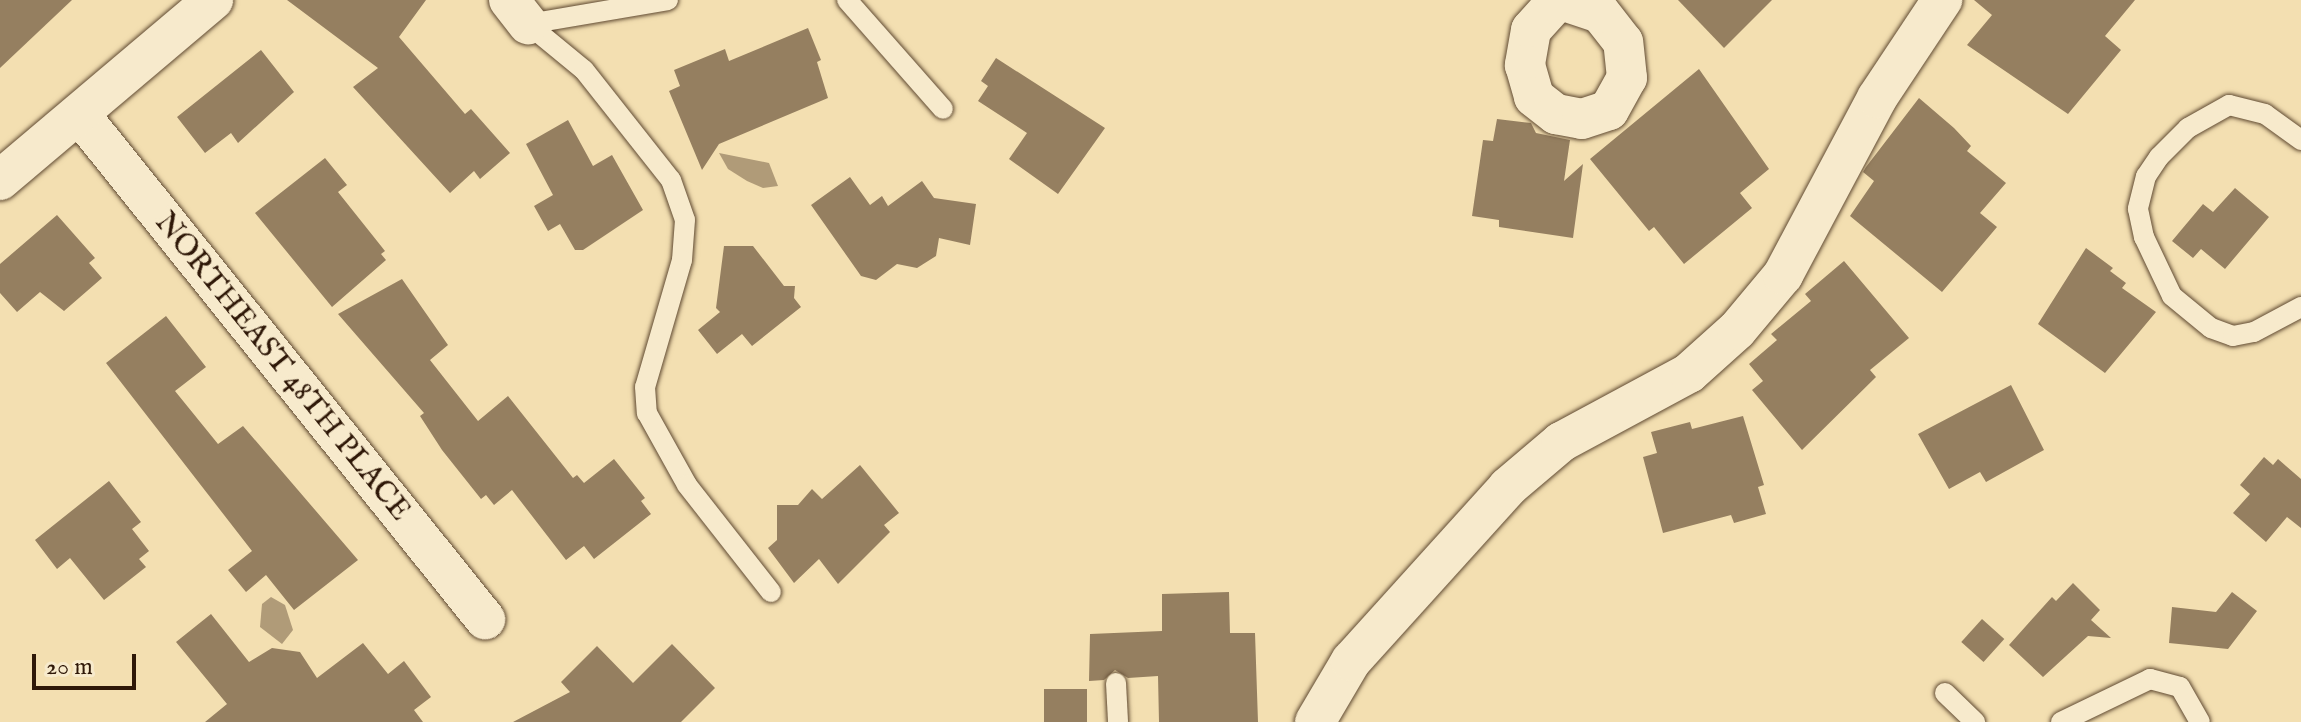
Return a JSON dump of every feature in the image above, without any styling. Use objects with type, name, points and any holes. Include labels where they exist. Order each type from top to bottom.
[{"type":"street","points":[[0,180],[213,0]]},
{"type":"street","points":[[1315,722],[1351,661],[1508,487],[1561,442],[1689,373],[1737,330],[1783,275],[1877,98],[1942,0]]},
{"type":"street","name":"NORTHEAST 48TH PLACE","points":[[80,115],[485,619]]},
{"type":"lane","points":[[519,12],[668,0]]},
{"type":"lane","points":[[847,0],[943,109]]},
{"type":"lane","points":[[519,12],[584,70],[671,180],[685,220],[682,260],[645,387],[647,413],[687,485],[771,592]]},
{"type":"lane","points":[[2301,140],[2265,114],[2229,105],[2188,128],[2159,157],[2146,176],[2138,209],[2144,237],[2172,296],[2211,328],[2233,336],[2254,332],[2301,307]]},
{"type":"lane","points":[[2061,722],[2150,679],[2180,687],[2200,722]]},
{"type":"lane","points":[[1116,683],[1118,722]]},
{"type":"lane","points":[[1945,693],[1975,722]]},
{"type":"shaded area","points":[[719,153],[769,163],[778,186],[763,188],[747,181],[728,169]]},
{"type":"shaded area","points":[[271,597],[285,605],[293,630],[282,644],[260,627],[262,604]]},
{"type":"building","points":[[0,0],[72,0],[0,68]]},
{"type":"building","points":[[287,0],[426,0],[399,37],[465,114],[471,109],[510,153],[480,179],[474,171],[450,193],[353,87],[378,68]]},
{"type":"building","points":[[1678,0],[1772,0],[1724,48]]},
{"type":"building","points":[[1974,0],[2135,0],[2105,36],[2121,50],[2068,114],[1967,45],[1992,15]]},
{"type":"building","points":[[808,28],[821,60],[817,62],[828,98],[719,144],[702,170],[669,91],[680,86],[674,70],[725,49],[729,61]]},
{"type":"building","points":[[261,50],[294,92],[238,143],[231,133],[205,153],[177,117]]},
{"type":"building","points":[[996,58],[1105,128],[1058,194],[1009,159],[1027,133],[978,101],[988,86],[981,81]]},
{"type":"building","points":[[1699,69],[1769,169],[1740,193],[1752,208],[1684,264],[1654,227],[1649,231],[1590,159]]},
{"type":"building","points":[[1919,98],[1971,146],[1967,151],[2006,183],[1980,213],[1997,227],[1942,292],[1850,216],[1874,181],[1863,172]]},
{"type":"building","points":[[1497,119],[1531,123],[1536,133],[1570,140],[1564,181],[1583,164],[1573,238],[1499,227],[1499,220],[1472,216],[1483,140],[1493,141]]},
{"type":"building","points":[[568,120],[593,166],[612,155],[643,210],[583,250],[575,250],[560,224],[548,231],[534,206],[553,195],[526,144]]},
{"type":"building","points":[[325,158],[347,185],[338,192],[385,251],[381,254],[386,260],[332,307],[255,213]]},
{"type":"building","points":[[850,177],[870,205],[882,196],[888,206],[922,181],[934,198],[976,204],[970,245],[939,238],[936,256],[917,268],[897,264],[876,280],[861,276],[811,205]]},
{"type":"building","points":[[2235,188],[2269,217],[2225,269],[2201,249],[2193,258],[2172,241],[2203,204],[2213,212]]},
{"type":"building","points":[[57,215],[95,258],[89,263],[102,278],[64,311],[40,292],[17,312],[0,293],[0,264]]},
{"type":"building","points":[[724,246],[753,246],[784,286],[795,286],[794,298],[801,307],[752,346],[742,334],[717,354],[698,330],[720,312],[716,308]]},
{"type":"building","points":[[2086,248],[2113,268],[2110,271],[2126,283],[2122,288],[2156,312],[2105,373],[2038,324]]},
{"type":"building","points":[[1844,261],[1909,338],[1870,370],[1876,377],[1802,450],[1752,390],[1763,381],[1749,364],[1777,340],[1771,334],[1811,301],[1805,294]]},
{"type":"building","points":[[402,279],[448,345],[430,360],[478,421],[508,396],[573,478],[577,475],[584,483],[614,459],[645,498],[641,501],[651,514],[594,559],[584,546],[566,560],[512,490],[494,505],[486,495],[481,499],[442,450],[420,416],[424,413],[338,314]]},
{"type":"building","points":[[166,316],[206,367],[175,391],[218,444],[243,426],[358,560],[294,610],[266,575],[246,592],[228,570],[252,551],[106,363]]},
{"type":"building","points":[[2011,385],[2044,450],[1986,482],[1980,472],[1949,489],[1918,434]]},
{"type":"building","points":[[1743,416],[1764,485],[1758,487],[1766,514],[1734,523],[1731,515],[1663,533],[1643,457],[1657,453],[1651,432],[1690,422],[1692,429]]},
{"type":"building","points":[[2264,457],[2273,465],[2278,459],[2301,479],[2301,528],[2287,517],[2266,542],[2233,513],[2250,494],[2240,485]]},
{"type":"building","points":[[860,465],[899,513],[884,525],[890,532],[838,584],[819,559],[794,583],[768,548],[777,540],[777,505],[798,505],[812,489],[822,499]]},
{"type":"building","points":[[109,481],[141,522],[132,529],[149,551],[139,559],[146,567],[104,600],[70,558],[57,569],[35,540]]},
{"type":"building","points":[[2073,583],[2100,610],[2091,620],[2111,638],[2088,636],[2043,677],[2009,645],[2052,597],[2056,601]]},
{"type":"building","points":[[1229,592],[1230,633],[1255,633],[1258,722],[1159,722],[1158,676],[1128,678],[1115,670],[1104,680],[1089,681],[1090,634],[1162,631],[1162,594]]},
{"type":"building","points":[[2232,592],[2257,611],[2228,649],[2169,643],[2172,607],[2216,612]]},
{"type":"building","points":[[211,614],[249,662],[272,648],[300,652],[317,678],[363,643],[388,674],[404,661],[431,697],[414,710],[423,722],[205,722],[227,704],[176,642]]},
{"type":"building","points":[[1982,619],[2004,639],[1984,662],[1961,642]]},
{"type":"building","points":[[672,644],[715,688],[681,722],[513,722],[570,692],[561,682],[597,646],[633,683]]},
{"type":"building","points":[[1044,689],[1087,689],[1087,722],[1044,722]]}]
